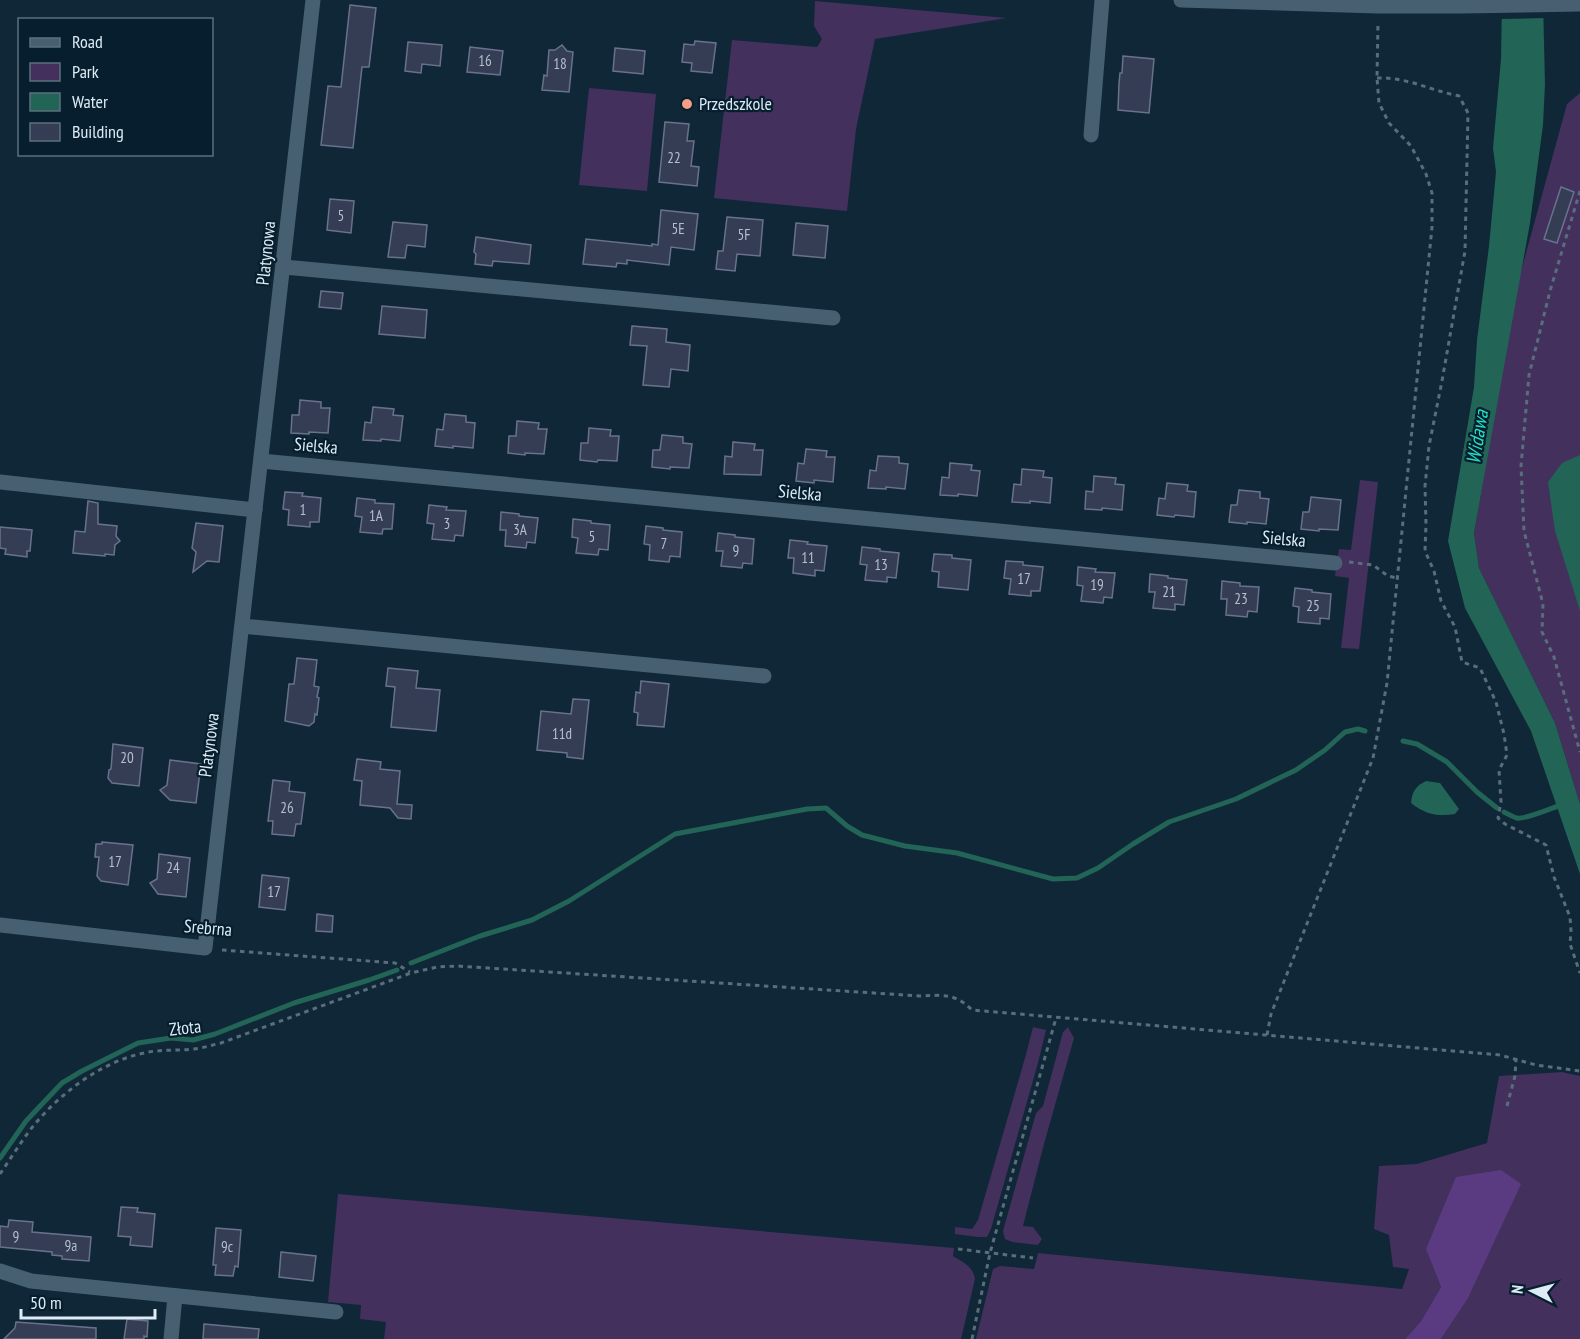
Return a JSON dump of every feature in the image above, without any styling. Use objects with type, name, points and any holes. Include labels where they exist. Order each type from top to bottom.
[{"type":"street","name":"Platynowa","points":[[205,948],[313,0]]},
{"type":"street","points":[[1091,135],[1102,0]]},
{"type":"street","points":[[1181,0],[1378,6],[1580,4]]},
{"type":"street","points":[[284,267],[833,318]]},
{"type":"street","name":"Sielska","points":[[261,461],[1335,563]]},
{"type":"street","points":[[0,482],[255,510]]},
{"type":"street","points":[[242,626],[764,676]]},
{"type":"street","name":"Srebrna","points":[[0,925],[205,948]]},
{"type":"street","points":[[0,1271],[31,1281],[336,1312]]},
{"type":"street","points":[[171,1339],[175,1296]]},
{"type":"path","points":[[1267,1035],[1270,1014],[1373,758],[1387,683],[1432,227],[1431,194],[1426,174],[1411,146],[1389,123],[1380,103],[1377,78],[1378,26]]},
{"type":"path","points":[[1377,78],[1394,78],[1459,96],[1468,113],[1465,251],[1429,446],[1425,486],[1425,551],[1434,571],[1441,601],[1455,627],[1462,662],[1480,668],[1496,702],[1507,755],[1499,770],[1501,802],[1498,818],[1505,824],[1546,844],[1554,877],[1570,918],[1570,944],[1580,973]]},
{"type":"path","points":[[1580,191],[1550,291],[1529,375],[1521,466],[1524,531],[1543,604],[1542,632],[1554,657],[1580,752]]},
{"type":"path","points":[[1335,563],[1350,561],[1373,565],[1388,576],[1397,578]]},
{"type":"path","name":"Srebrna","points":[[205,948],[396,963],[411,973]]},
{"type":"path","name":"Złota","points":[[0,1174],[33,1126],[55,1103],[89,1076],[117,1062],[142,1053],[194,1049],[221,1043],[411,973],[437,967],[457,966],[920,996],[943,995],[962,1000],[972,1010],[1500,1054],[1536,1065],[1580,1071]]},
{"type":"path","points":[[972,1339],[990,1253],[1056,1018]]},
{"type":"path","points":[[1507,1106],[1515,1076],[1516,1059]]},
{"type":"path","points":[[958,1249],[1033,1258]]},
{"type":"green space","points":[[815,1],[1007,18],[875,39],[856,129],[847,211],[714,198],[732,40],[817,47],[822,39],[814,26]]},
{"type":"green space","points":[[589,88],[656,94],[647,191],[579,185]]},
{"type":"green space","points":[[1580,93],[1580,804],[1555,723],[1479,568],[1474,533],[1518,282],[1567,104]]},
{"type":"green space","points":[[1360,480],[1378,482],[1359,649],[1341,648],[1349,578],[1335,576],[1339,549],[1351,550]]},
{"type":"green space","points":[[1033,1027],[1046,1030],[991,1229],[987,1237],[955,1234],[955,1227],[972,1229],[978,1220]]},
{"type":"green space","points":[[1068,1027],[1074,1038],[1023,1226],[1033,1227],[1042,1239],[1038,1245],[1012,1242],[1005,1239],[1003,1231],[1036,1113],[1043,1106],[1063,1032]]},
{"type":"green space","points":[[1562,1072],[1580,1076],[1580,1339],[1441,1339],[1467,1300],[1426,1248],[1441,1287],[1421,1321],[1405,1339],[976,1339],[993,1269],[1000,1266],[1034,1269],[1038,1253],[1402,1289],[1409,1269],[1393,1267],[1389,1235],[1374,1229],[1379,1166],[1417,1164],[1487,1143],[1499,1076]]},
{"type":"green space","points":[[338,1194],[954,1248],[953,1256],[970,1268],[975,1279],[961,1339],[384,1339],[386,1322],[360,1319],[361,1305],[328,1302]]},
{"type":"shaded area","points":[[1501,1170],[1521,1184],[1467,1300],[1441,1339],[1405,1339],[1421,1321],[1441,1287],[1426,1249],[1456,1177]]},
{"type":"water","name":"Widawa","points":[[1502,0],[1543,0],[1545,84],[1543,125],[1530,223],[1474,533],[1479,568],[1555,723],[1580,804],[1580,874],[1531,731],[1465,608],[1448,541],[1474,387],[1477,340],[1489,246],[1496,172],[1493,148],[1501,59]]},
{"type":"water","points":[[1580,455],[1580,611],[1555,531],[1548,482],[1562,463]]},
{"type":"water","points":[[1426,781],[1440,783],[1459,809],[1455,814],[1432,814],[1411,803],[1415,789]]},
{"type":"pier","points":[[1499,0],[1546,0],[1546,18],[1498,19]]},
{"type":"building","points":[[350,5],[376,8],[369,67],[362,67],[353,148],[321,145],[328,86],[341,87]]},
{"type":"building","points":[[695,41],[716,43],[712,73],[691,71],[692,63],[682,62],[684,44],[694,45]]},
{"type":"building","points":[[408,42],[442,45],[440,66],[422,64],[421,73],[405,71]]},
{"type":"building","points":[[562,45],[567,51],[573,52],[569,92],[542,90],[544,75],[547,76],[549,50],[555,50]]},
{"type":"building","points":[[470,47],[503,51],[500,75],[467,72]]},
{"type":"building","points":[[615,48],[645,51],[643,74],[613,71]]},
{"type":"building","points":[[1123,56],[1154,59],[1149,113],[1118,110]]},
{"type":"building","points":[[665,122],[689,124],[687,141],[694,141],[691,166],[699,167],[697,186],[659,182]]},
{"type":"building","points":[[1561,187],[1574,192],[1557,243],[1544,239]]},
{"type":"building","points":[[330,199],[354,201],[351,233],[327,230]]},
{"type":"building","points":[[661,210],[698,214],[694,250],[671,247],[669,265],[627,260],[627,264],[617,263],[616,267],[583,264],[586,239],[658,245]]},
{"type":"building","points":[[727,217],[763,220],[760,256],[737,254],[735,271],[716,269],[718,251],[723,251]]},
{"type":"building","points":[[393,222],[427,225],[425,247],[407,245],[405,258],[388,257]]},
{"type":"building","points":[[796,223],[828,226],[825,258],[793,255]]},
{"type":"building","points":[[476,237],[531,245],[529,264],[493,261],[492,266],[475,264]]},
{"type":"building","points":[[321,291],[343,293],[341,309],[319,307]]},
{"type":"building","points":[[382,306],[427,310],[425,338],[379,334]]},
{"type":"building","points":[[632,326],[667,329],[666,342],[690,345],[688,371],[671,369],[669,387],[643,385],[647,346],[630,345]]},
{"type":"building","points":[[300,400],[321,402],[321,408],[330,408],[328,433],[291,433],[292,415],[299,415]]},
{"type":"building","points":[[373,407],[394,409],[393,415],[403,416],[400,441],[363,440],[365,422],[371,423]]},
{"type":"building","points":[[445,414],[466,416],[466,422],[475,423],[473,448],[435,446],[437,429],[443,430]]},
{"type":"building","points":[[517,421],[539,423],[538,429],[547,429],[544,454],[508,453],[509,436],[516,436]]},
{"type":"building","points":[[589,428],[611,430],[610,436],[619,436],[617,461],[580,460],[581,443],[588,443]]},
{"type":"building","points":[[662,435],[683,437],[683,443],[692,444],[689,468],[652,467],[653,450],[660,450]]},
{"type":"building","points":[[733,442],[755,444],[754,450],[763,450],[761,475],[724,474],[725,456],[732,457]]},
{"type":"building","points":[[806,449],[827,451],[826,457],[835,457],[833,482],[796,481],[798,463],[804,464]]},
{"type":"building","points":[[878,456],[899,457],[899,463],[908,464],[905,489],[868,488],[870,470],[876,471]]},
{"type":"building","points":[[950,463],[972,465],[971,470],[980,471],[977,496],[940,495],[942,477],[949,478]]},
{"type":"building","points":[[1022,469],[1044,471],[1043,477],[1052,478],[1050,503],[1012,502],[1014,484],[1021,485]]},
{"type":"building","points":[[1094,476],[1116,478],[1115,484],[1124,485],[1122,510],[1085,509],[1086,491],[1093,492]]},
{"type":"building","points":[[1167,483],[1188,485],[1187,491],[1196,492],[1194,517],[1157,515],[1159,498],[1165,499]]},
{"type":"building","points":[[1239,490],[1260,492],[1260,498],[1269,499],[1266,524],[1229,522],[1231,505],[1237,505]]},
{"type":"building","points":[[285,492],[303,493],[302,496],[321,498],[319,522],[310,522],[310,527],[288,525],[289,510],[283,509]]},
{"type":"building","points":[[1311,497],[1341,500],[1338,530],[1301,529],[1303,512],[1309,512]]},
{"type":"building","points":[[357,498],[375,500],[375,503],[394,504],[392,529],[383,529],[382,534],[360,532],[362,517],[355,516]]},
{"type":"building","points":[[88,501],[98,503],[98,524],[117,526],[116,536],[120,541],[115,545],[114,555],[73,553],[75,531],[85,532]]},
{"type":"building","points":[[429,505],[447,507],[446,510],[466,511],[463,536],[455,535],[454,541],[432,539],[434,524],[427,523]]},
{"type":"building","points":[[501,512],[538,518],[535,543],[527,542],[526,548],[505,546],[506,530],[500,530]]},
{"type":"building","points":[[573,519],[610,525],[608,550],[599,549],[598,555],[576,553],[578,538],[572,537]]},
{"type":"building","points":[[196,523],[223,526],[219,562],[207,561],[193,572],[196,552],[192,548]]},
{"type":"building","points":[[646,526],[682,532],[680,557],[670,556],[669,562],[649,560],[650,545],[644,544]]},
{"type":"building","points":[[0,527],[32,530],[30,551],[27,551],[27,557],[5,554],[6,549],[0,548]]},
{"type":"building","points":[[718,533],[754,539],[752,564],[743,563],[742,568],[721,566],[723,551],[716,551]]},
{"type":"building","points":[[790,540],[827,546],[824,571],[815,570],[815,576],[793,573],[794,558],[788,558]]},
{"type":"building","points":[[862,547],[899,553],[896,578],[887,577],[887,582],[865,580],[867,565],[860,564]]},
{"type":"building","points":[[934,554],[952,555],[952,558],[971,560],[968,590],[938,587],[939,572],[932,571]]},
{"type":"building","points":[[1006,561],[1043,567],[1040,591],[1031,591],[1031,596],[1009,594],[1011,579],[1004,578]]},
{"type":"building","points":[[1078,567],[1096,569],[1095,572],[1115,573],[1112,598],[1104,597],[1103,603],[1081,601],[1083,586],[1077,585]]},
{"type":"building","points":[[1150,574],[1187,580],[1184,605],[1175,604],[1175,610],[1153,608],[1155,592],[1149,592]]},
{"type":"building","points":[[1222,581],[1240,583],[1240,586],[1259,587],[1257,612],[1248,611],[1247,617],[1226,615],[1227,599],[1221,599]]},
{"type":"building","points":[[1295,588],[1331,594],[1329,619],[1320,618],[1320,624],[1298,622],[1299,607],[1293,606]]},
{"type":"building","points":[[297,658],[317,660],[314,686],[319,687],[317,715],[315,714],[314,722],[309,726],[285,721],[289,684],[294,684]]},
{"type":"building","points":[[388,668],[418,671],[416,688],[440,690],[436,731],[391,727],[395,687],[386,686]]},
{"type":"building","points":[[641,681],[669,684],[664,727],[637,725],[638,713],[634,712],[636,692],[640,693]]},
{"type":"building","points":[[573,699],[589,700],[583,759],[567,757],[567,753],[537,750],[541,711],[571,714]]},
{"type":"building","points":[[113,744],[143,748],[139,786],[112,783],[108,778]]},
{"type":"building","points":[[357,759],[381,762],[380,769],[400,771],[397,804],[412,805],[411,819],[398,818],[390,808],[360,805],[362,781],[354,780]]},
{"type":"building","points":[[170,760],[201,764],[196,803],[170,800],[160,790],[167,785]]},
{"type":"building","points":[[273,780],[290,782],[289,791],[305,793],[301,824],[296,824],[294,836],[272,834],[273,821],[268,821]]},
{"type":"building","points":[[102,842],[133,845],[128,885],[101,881],[97,876],[99,857],[95,857],[96,844],[102,844]]},
{"type":"building","points":[[159,854],[190,858],[186,897],[158,894],[150,883],[157,879]]},
{"type":"building","points":[[262,875],[289,878],[285,910],[259,907]]},
{"type":"building","points":[[317,914],[333,916],[332,932],[316,931]]},
{"type":"building","points":[[121,1207],[138,1208],[137,1212],[155,1214],[152,1247],[130,1245],[131,1237],[118,1236]]},
{"type":"building","points":[[9,1220],[33,1222],[32,1232],[91,1237],[89,1261],[62,1259],[62,1256],[52,1255],[52,1252],[0,1247],[0,1226],[8,1227]]},
{"type":"building","points":[[216,1228],[241,1230],[238,1267],[235,1266],[233,1276],[215,1275],[216,1265],[213,1265]]},
{"type":"building","points":[[281,1252],[316,1256],[313,1281],[279,1277]]},
{"type":"building","points":[[127,1319],[148,1321],[147,1337],[124,1339]]},
{"type":"building","points":[[16,1322],[96,1328],[96,1339],[4,1339],[15,1328]]},
{"type":"building","points":[[204,1324],[259,1329],[258,1339],[203,1339]]},
{"type":"waterway","points":[[411,963],[480,936],[532,920],[569,901],[675,834],[807,809],[826,808],[847,826],[862,835],[905,846],[957,853],[1053,879],[1077,878],[1098,868],[1169,822],[1236,799],[1296,770],[1325,750],[1345,732],[1358,729],[1365,731]]},
{"type":"waterway","points":[[1403,741],[1417,744],[1447,762],[1497,808]]},
{"type":"waterway","points":[[1504,812],[1515,818],[1521,818],[1564,804]]},
{"type":"waterway","points":[[0,1158],[26,1121],[62,1083],[138,1043],[171,1038],[193,1040],[215,1034],[294,1003],[397,970]]},
{"type":"place","name":"Przedszkole","points":[[687,104]]}]
